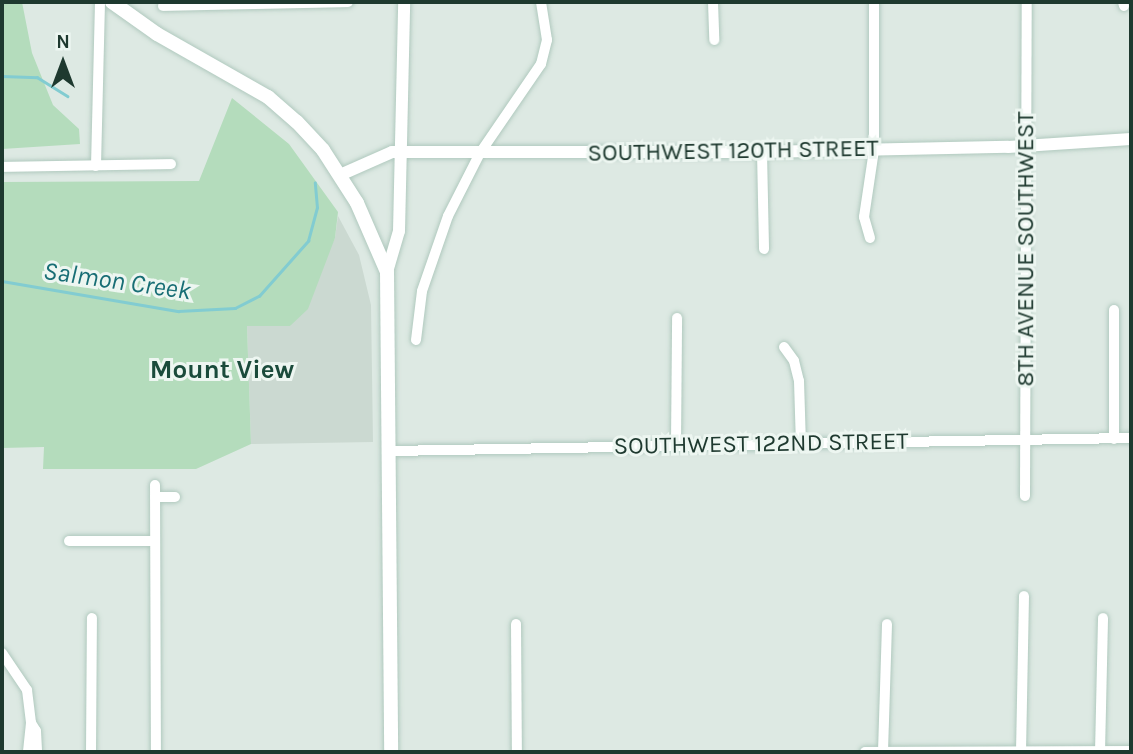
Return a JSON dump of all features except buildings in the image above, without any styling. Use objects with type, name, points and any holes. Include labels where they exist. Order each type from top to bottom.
[{"type":"main road","points":[[112,2],[157,34],[268,97],[323,150],[367,222],[387,272],[391,752]]},
{"type":"street","points":[[96,166],[100,2]]},
{"type":"street","points":[[163,6],[348,2]]},
{"type":"street","points":[[387,272],[399,232],[403,152],[404,2]]},
{"type":"street","points":[[416,340],[422,291],[438,243],[481,153],[541,64],[547,27],[541,2]]},
{"type":"street","points":[[713,2],[714,40]]},
{"type":"street","points":[[870,238],[864,217],[874,150],[874,2]]},
{"type":"street","name":"8TH AVENUE SOUTHWEST","points":[[1025,496],[1027,2]]},
{"type":"street","name":"SOUTHWEST 120TH STREET","points":[[340,175],[382,155],[403,152],[762,152],[1026,146],[1131,139]]},
{"type":"street","points":[[762,152],[764,249]]},
{"type":"street","points":[[2,167],[171,164]]},
{"type":"street","points":[[1114,310],[1114,439]]},
{"type":"street","points":[[676,444],[677,318]]},
{"type":"street","points":[[784,347],[797,371],[800,443]]},
{"type":"street","name":"SOUTHWEST 122ND STREET","points":[[390,451],[1131,438]]},
{"type":"street","points":[[155,485],[156,752]]},
{"type":"street","points":[[155,497],[175,497]]},
{"type":"street","points":[[69,541],[155,541]]},
{"type":"street","points":[[1021,752],[1024,596]]},
{"type":"street","points":[[91,752],[92,618]]},
{"type":"street","points":[[1100,752],[1102,618]]},
{"type":"street","points":[[516,624],[517,752]]},
{"type":"street","points":[[883,752],[887,624]]},
{"type":"street","points":[[2,653],[27,690],[31,723],[28,752]]},
{"type":"street","points":[[31,723],[36,731],[37,752]]},
{"type":"street","points":[[865,752],[1131,751]]},
{"type":"shaded area","points":[[338,216],[359,255],[371,305],[373,442],[251,444],[247,325],[290,326],[335,238]]},
{"type":"green space","points":[[2,2],[22,2],[32,53],[53,105],[79,129],[80,144],[2,149]]},
{"type":"green space","points":[[232,98],[289,144],[338,212],[335,238],[308,309],[290,326],[247,326],[251,444],[196,469],[43,469],[44,447],[2,448],[2,182],[199,181]]},
{"type":"waterway","points":[[2,76],[37,77],[67,96]]},
{"type":"waterway","name":"Salmon Creek","points":[[2,281],[178,311],[235,308],[259,296],[308,241],[317,208],[315,183]]},
{"type":"district","name":"Mount View","points":[[222,370]]}]
